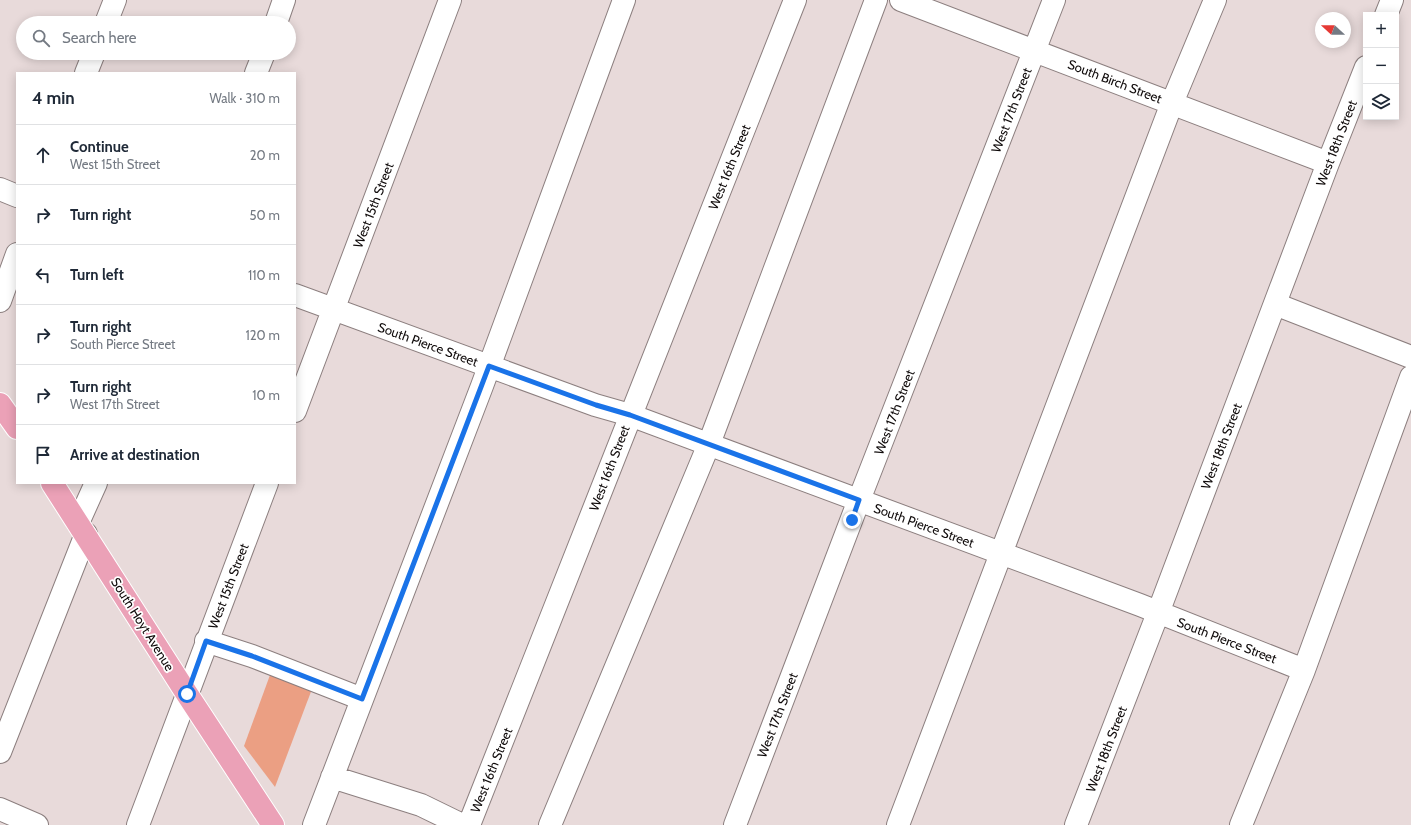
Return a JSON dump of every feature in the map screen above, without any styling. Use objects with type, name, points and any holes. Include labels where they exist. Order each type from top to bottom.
[{"type":"main road","points":[[0,404],[16,427]]},
{"type":"main road","name":"South Hoyt Avenue","points":[[53,484],[273,825]]},
{"type":"street","points":[[109,16],[115,0]]},
{"type":"street","points":[[278,16],[284,0]]},
{"type":"street","name":"West 15th Street","points":[[296,408],[450,0]]},
{"type":"street","points":[[314,825],[489,366],[624,0]]},
{"type":"street","name":"West 16th Street","points":[[469,825],[795,0]]},
{"type":"street","points":[[550,825],[709,444],[876,0]]},
{"type":"street","name":"South Birch Street","points":[[901,0],[1328,162]]},
{"type":"street","name":"West 17th Street","points":[[735,825],[859,500],[1054,0]]},
{"type":"street","points":[[898,825],[1172,103],[1215,0]]},
{"type":"street","points":[[1387,12],[1392,0]]},
{"type":"street","points":[[86,72],[91,60]]},
{"type":"street","points":[[256,72],[261,60]]},
{"type":"street","name":"West 18th Street","points":[[1076,825],[1363,74]]},
{"type":"street","points":[[0,190],[16,196]]},
{"type":"street","points":[[0,301],[16,257]]},
{"type":"street","name":"South Pierce Street","points":[[296,295],[596,405],[630,415],[709,444],[1001,553],[1304,670]]},
{"type":"street","points":[[1275,304],[1411,357]]},
{"type":"street","points":[[1241,825],[1304,670],[1411,377]]},
{"type":"street","points":[[2,743],[82,529],[96,484]]},
{"type":"street","name":"West 15th Street","points":[[138,825],[165,756],[206,641],[267,484]]},
{"type":"street","points":[[206,641],[252,656],[362,699]]},
{"type":"street","points":[[332,777],[420,805],[462,825]]},
{"type":"street","points":[[0,809],[37,825]]},
{"type":"building","points":[[270,675],[312,689],[275,787],[244,746]]},
{"type":"route","points":[[187,694],[206,641],[252,656],[362,699],[489,366],[596,405],[630,415],[859,500],[852,520]]}]
